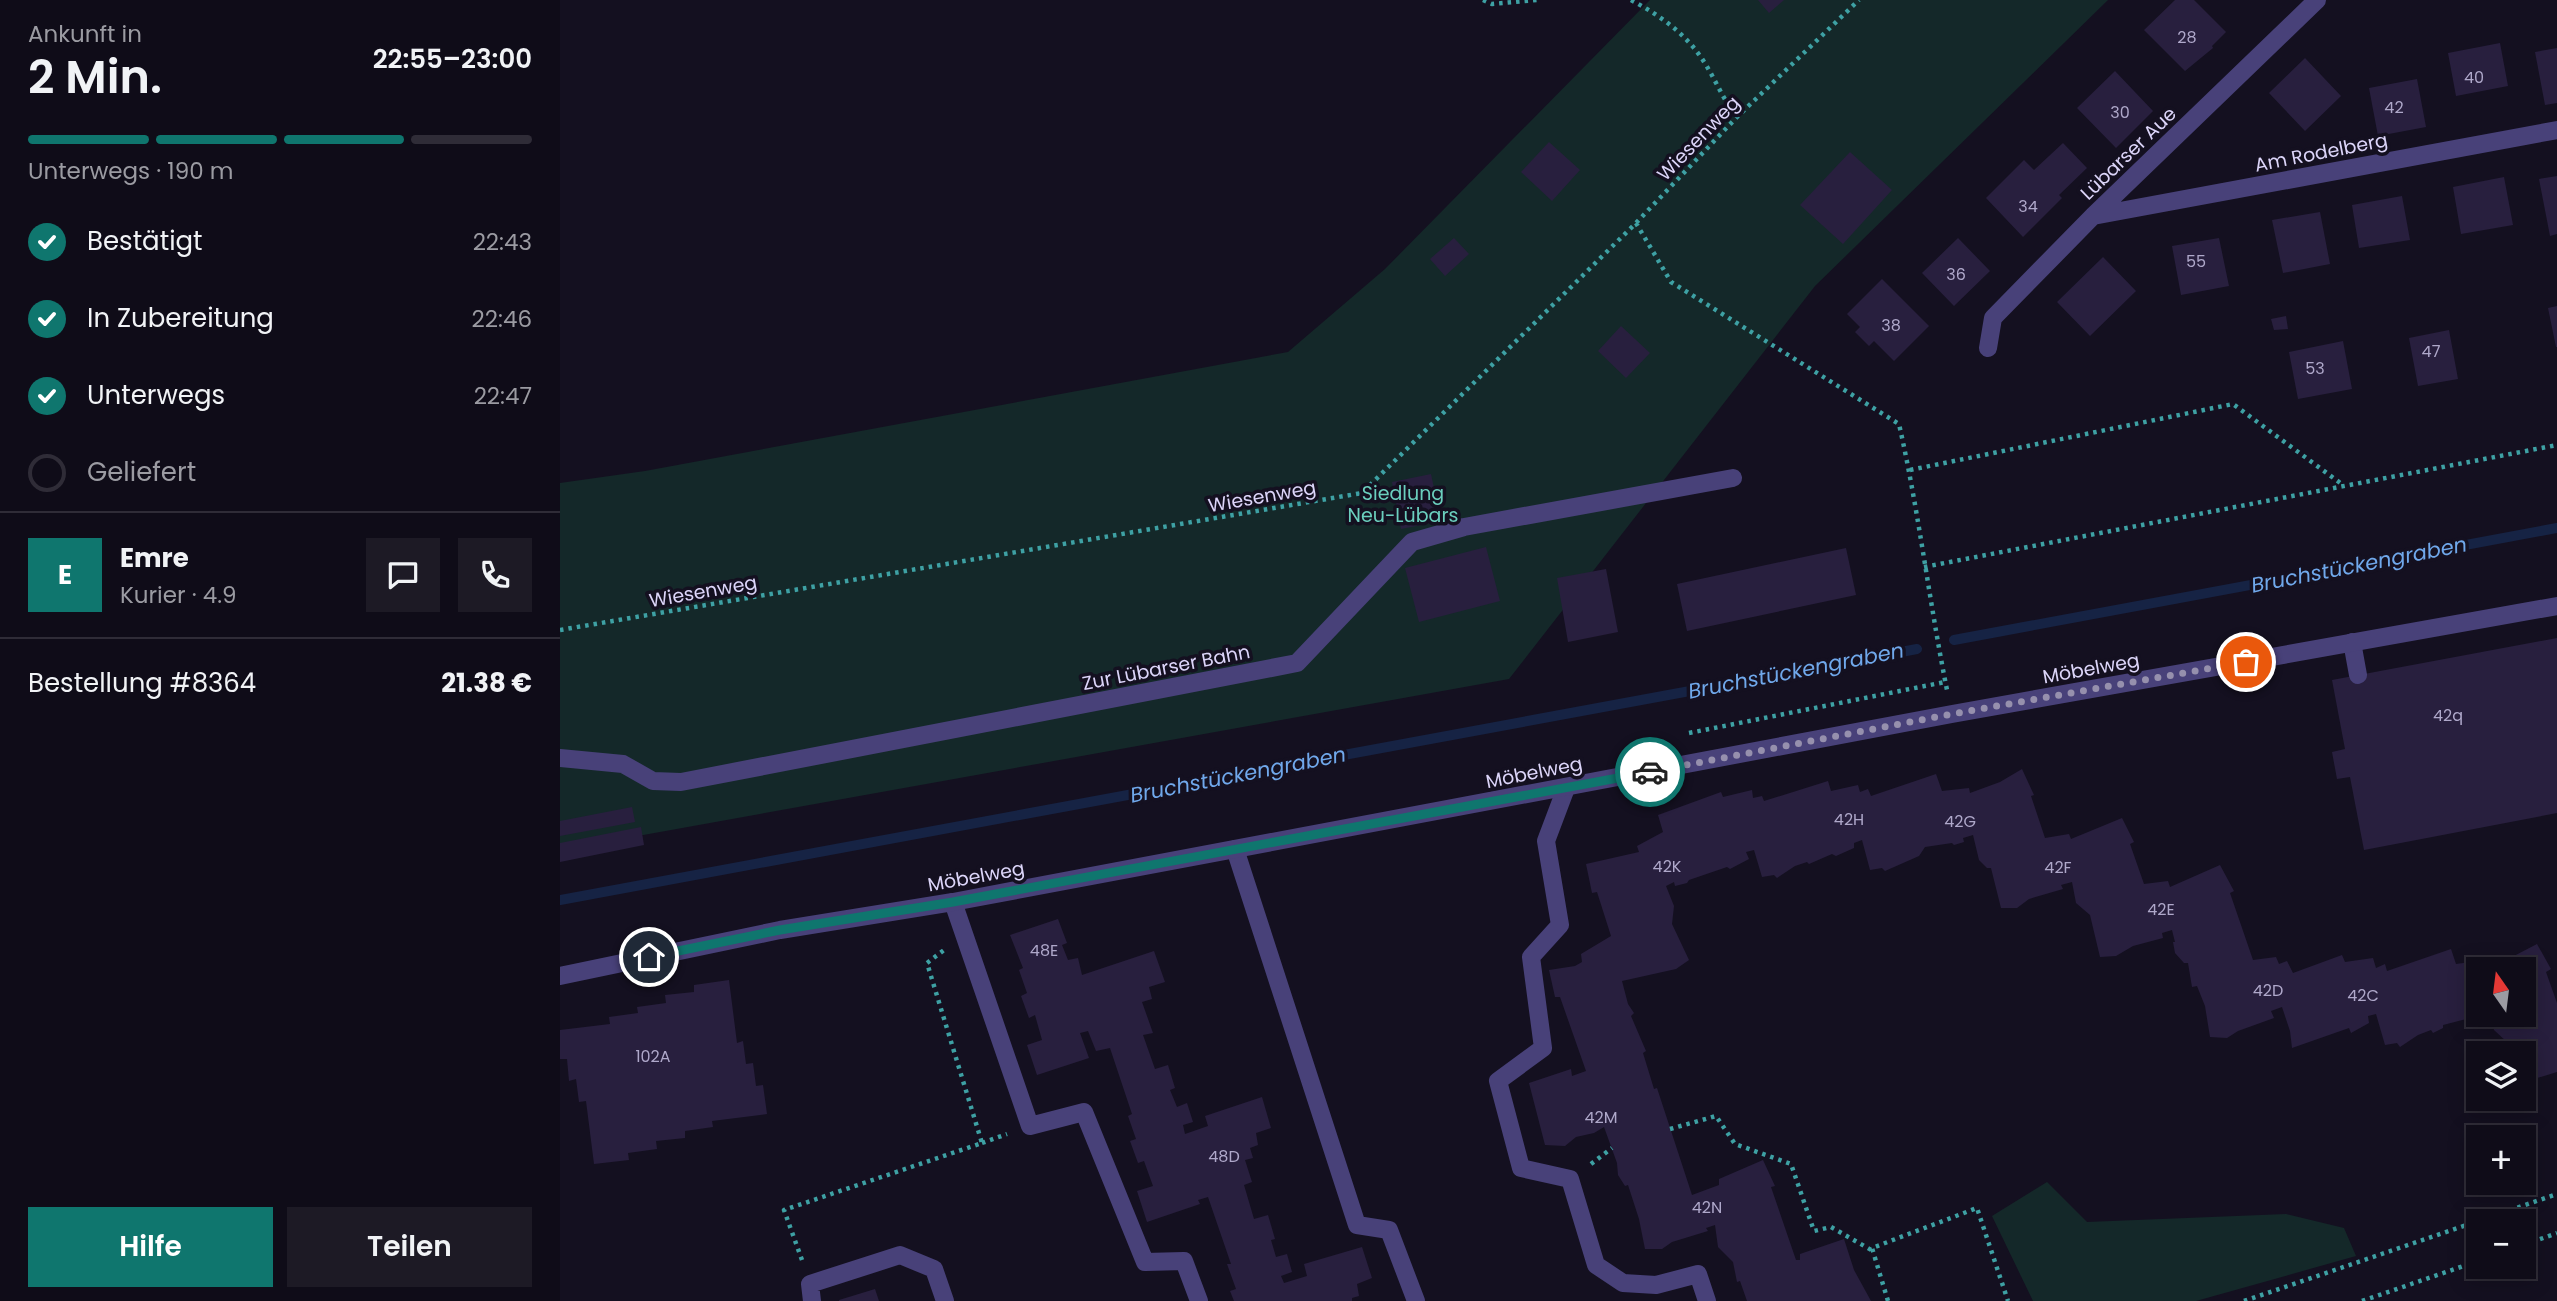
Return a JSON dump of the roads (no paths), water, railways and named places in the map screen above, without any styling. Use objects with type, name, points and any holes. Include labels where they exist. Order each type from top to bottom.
[{"type":"street","name":"Lübarser Aue","points":[[1988,348],[1993,318],[2093,216],[2317,0]]},
{"type":"street","name":"Am Rodelberg","points":[[2093,216],[2557,130]]},
{"type":"street","name":"Zur Lübarser Bahn","points":[[560,758],[623,765],[653,781],[681,782],[1297,663],[1412,542],[1464,527],[1733,478]]},
{"type":"street","name":"Möbelweg","points":[[560,976],[780,930],[953,902],[1952,714],[2557,606]]},
{"type":"street","points":[[2351,642],[2358,675]]},
{"type":"street","points":[[1566,788],[1546,841],[1560,925],[1531,957],[1543,1048],[1498,1081],[1521,1168],[1570,1179],[1596,1265],[1623,1283],[1656,1285],[1698,1274],[1707,1301]]},
{"type":"street","points":[[1235,849],[1357,1225],[1389,1230],[1416,1301]]},
{"type":"street","points":[[953,902],[1030,1126],[1084,1112],[1145,1262],[1184,1261],[1199,1301]]},
{"type":"street","points":[[811,1293],[900,1255],[934,1269],[945,1301]]},
{"type":"waterway","name":"Bruchstückengraben","points":[[1954,640],[2557,528]]},
{"type":"waterway","name":"Bruchstückengraben","points":[[560,900],[1917,649]]},
{"type":"park label","name":"Siedlung Neu-Lübars","points":[[1403,504]]}]
